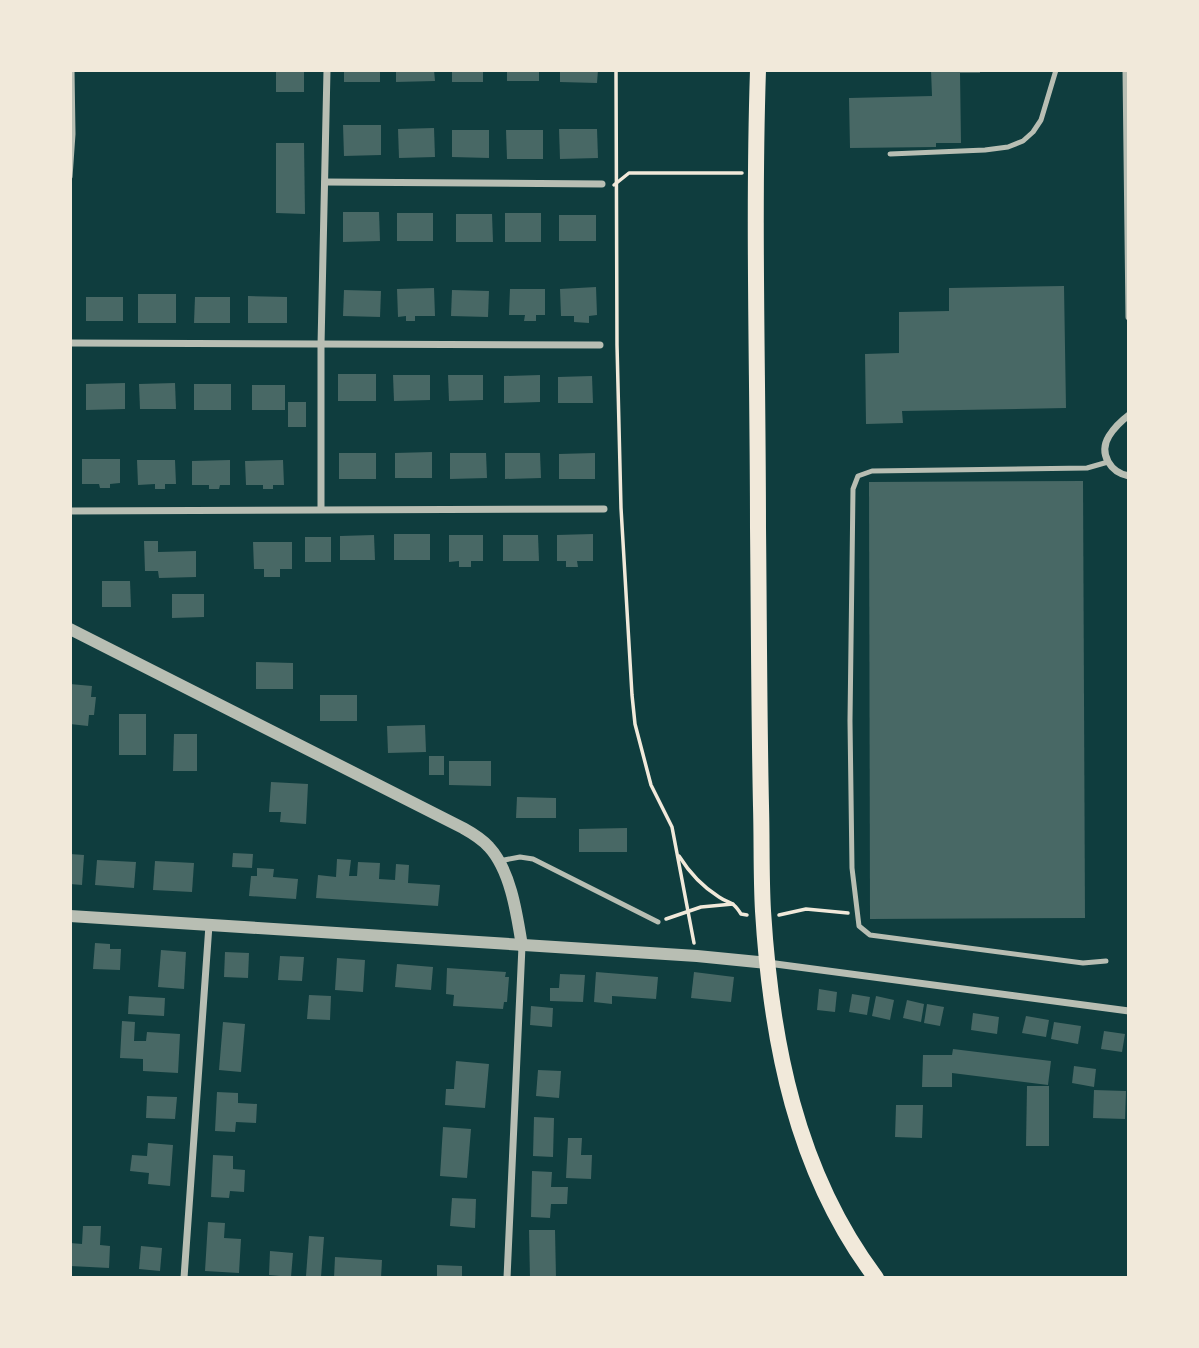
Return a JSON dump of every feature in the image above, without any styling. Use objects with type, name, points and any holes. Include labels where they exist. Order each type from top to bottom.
[{"type":"main road","points":[[758,70],[756,173],[760,742],[763,909],[768,963],[783,1068],[801,1135],[824,1193],[876,1278]]},
{"type":"street","points":[[321,509],[321,345],[327,70]]},
{"type":"street","points":[[1126,70],[1129,317]]},
{"type":"street","points":[[325,181],[602,184]]},
{"type":"street","points":[[70,343],[600,345]]},
{"type":"street","points":[[1129,415],[1109,436],[1105,453],[1108,462],[1118,473],[1129,476]]},
{"type":"street","points":[[70,512],[604,509]]},
{"type":"street","points":[[70,629],[463,828],[489,846],[508,883],[522,946],[507,1278]]},
{"type":"street","points":[[70,916],[696,956],[768,963],[1129,1011]]},
{"type":"street","points":[[184,1278],[209,925]]},
{"type":"lane","points":[[70,177],[72,70]]},
{"type":"lane","points":[[890,154],[985,150],[1008,147],[1023,141],[1041,120],[1056,70]]},
{"type":"lane","points":[[1106,961],[1083,963],[870,935],[859,926],[852,868],[850,721],[853,489],[858,476],[872,471],[1087,468],[1108,462]]},
{"type":"lane","points":[[499,861],[520,857],[533,859],[657,922]]},
{"type":"path","points":[[616,70],[617,345],[621,508],[632,695],[635,724],[651,785],[671,827],[696,956]]},
{"type":"path","points":[[616,185],[629,173],[756,173]]},
{"type":"path","points":[[657,922],[688,910],[734,904]]},
{"type":"building","points":[[276,70],[304,70],[304,92],[276,92]]},
{"type":"building","points":[[344,70],[380,70],[380,82],[344,82]]},
{"type":"building","points":[[396,70],[434,70],[435,81],[396,82]]},
{"type":"building","points":[[452,70],[483,70],[483,82],[452,82]]},
{"type":"building","points":[[507,70],[539,70],[539,81],[507,81]]},
{"type":"building","points":[[560,70],[598,70],[597,83],[560,82]]},
{"type":"building","points":[[931,70],[980,70],[980,73],[960,73],[961,143],[936,143],[936,147],[850,148],[849,98],[932,96]]},
{"type":"building","points":[[343,125],[381,125],[381,155],[344,156]]},
{"type":"building","points":[[434,128],[435,157],[399,158],[398,129]]},
{"type":"building","points":[[559,129],[597,129],[598,158],[560,159]]},
{"type":"building","points":[[452,130],[489,130],[489,158],[452,157]]},
{"type":"building","points":[[506,130],[543,130],[543,159],[507,159]]},
{"type":"building","points":[[276,143],[304,143],[305,214],[276,213]]},
{"type":"building","points":[[343,212],[379,212],[380,241],[343,242]]},
{"type":"building","points":[[397,213],[433,213],[433,241],[397,241]]},
{"type":"building","points":[[505,213],[541,213],[541,242],[505,242]]},
{"type":"building","points":[[456,214],[492,214],[493,242],[456,242]]},
{"type":"building","points":[[559,215],[596,215],[596,241],[559,241]]},
{"type":"building","points":[[1064,286],[1066,408],[902,411],[903,423],[866,424],[865,354],[899,353],[899,312],[949,311],[949,288]]},
{"type":"building","points":[[596,287],[597,315],[589,316],[589,323],[574,322],[574,316],[561,316],[560,289]]},
{"type":"building","points":[[434,288],[435,316],[415,316],[415,321],[406,321],[406,316],[398,317],[397,289]]},
{"type":"building","points":[[510,289],[545,289],[545,315],[536,315],[536,321],[524,321],[525,315],[509,315]]},
{"type":"building","points":[[344,290],[381,291],[380,317],[343,316]]},
{"type":"building","points":[[452,290],[489,291],[488,317],[451,316]]},
{"type":"building","points":[[138,294],[176,294],[176,323],[138,323]]},
{"type":"building","points":[[248,296],[287,297],[287,323],[248,323]]},
{"type":"building","points":[[86,297],[123,297],[123,321],[86,321]]},
{"type":"building","points":[[195,297],[230,297],[230,323],[194,323]]},
{"type":"building","points":[[338,374],[376,374],[376,401],[338,401]]},
{"type":"building","points":[[393,375],[430,375],[430,400],[394,401]]},
{"type":"building","points":[[448,375],[483,375],[483,400],[449,401]]},
{"type":"building","points":[[540,375],[540,402],[504,403],[504,376]]},
{"type":"building","points":[[592,376],[593,403],[558,403],[558,377]]},
{"type":"building","points":[[125,383],[125,409],[86,410],[86,384]]},
{"type":"building","points":[[175,383],[176,409],[140,409],[139,384]]},
{"type":"building","points":[[194,384],[231,384],[231,410],[194,410]]},
{"type":"building","points":[[252,385],[285,385],[285,410],[252,410]]},
{"type":"building","points":[[288,402],[306,402],[306,427],[288,427]]},
{"type":"building","points":[[432,452],[432,478],[395,478],[395,453]]},
{"type":"building","points":[[339,453],[376,453],[376,479],[339,479]]},
{"type":"building","points":[[450,453],[486,453],[487,478],[450,479]]},
{"type":"building","points":[[505,453],[540,453],[541,478],[505,479]]},
{"type":"building","points":[[595,453],[595,479],[559,479],[559,454]]},
{"type":"building","points":[[82,459],[120,459],[120,483],[110,484],[110,488],[100,488],[99,484],[82,484]]},
{"type":"building","points":[[137,460],[175,460],[176,484],[165,484],[165,489],[155,489],[155,484],[138,485]]},
{"type":"building","points":[[230,460],[230,485],[209,489],[209,485],[192,485],[192,461]]},
{"type":"building","points":[[283,460],[284,485],[263,489],[263,485],[246,485],[245,461]]},
{"type":"building","points":[[1083,481],[1085,918],[870,919],[869,482]]},
{"type":"building","points":[[394,534],[430,534],[430,560],[394,560]]},
{"type":"building","points":[[593,534],[593,561],[577,561],[578,567],[566,567],[566,561],[557,561],[557,535]]},
{"type":"building","points":[[374,535],[375,560],[340,560],[340,536]]},
{"type":"building","points":[[449,535],[483,535],[483,561],[471,561],[471,567],[459,567],[459,561],[449,562]]},
{"type":"building","points":[[503,535],[538,535],[539,561],[503,561]]},
{"type":"building","points":[[305,537],[331,537],[331,562],[305,562]]},
{"type":"building","points":[[144,541],[158,541],[158,552],[196,551],[196,577],[159,578],[158,571],[145,571]]},
{"type":"building","points":[[253,542],[292,542],[292,569],[280,569],[280,577],[264,577],[264,569],[254,569]]},
{"type":"building","points":[[102,581],[130,581],[131,607],[102,607]]},
{"type":"building","points":[[172,594],[204,594],[204,617],[172,618]]},
{"type":"building","points":[[256,662],[293,663],[293,689],[256,689]]},
{"type":"building","points":[[70,684],[92,686],[91,697],[96,697],[94,715],[89,715],[88,726],[70,724]]},
{"type":"building","points":[[320,695],[357,695],[357,721],[320,721]]},
{"type":"building","points":[[119,714],[146,714],[146,755],[119,755]]},
{"type":"building","points":[[425,725],[426,752],[388,753],[387,726]]},
{"type":"building","points":[[174,734],[197,734],[197,771],[173,771]]},
{"type":"building","points":[[429,756],[444,756],[444,775],[429,775]]},
{"type":"building","points":[[449,761],[491,761],[491,786],[449,785]]},
{"type":"building","points":[[271,782],[308,784],[306,824],[280,822],[281,812],[269,812]]},
{"type":"building","points":[[517,797],[556,798],[556,818],[516,818]]},
{"type":"building","points":[[627,828],[627,852],[579,852],[579,829]]},
{"type":"building","points":[[233,853],[253,854],[252,868],[232,867]]},
{"type":"building","points":[[70,854],[84,855],[82,885],[70,884]]},
{"type":"building","points":[[337,859],[351,860],[349,876],[357,876],[358,862],[380,863],[379,879],[395,880],[396,864],[409,865],[408,883],[440,885],[438,906],[316,898],[318,875],[336,877]]},
{"type":"building","points":[[97,860],[136,862],[134,888],[95,885]]},
{"type":"building","points":[[155,861],[194,863],[192,892],[153,890]]},
{"type":"building","points":[[257,868],[274,869],[273,877],[298,879],[296,899],[249,896],[251,876],[257,876]]},
{"type":"building","points":[[95,943],[110,944],[110,949],[121,949],[120,970],[93,969]]},
{"type":"building","points":[[161,950],[186,952],[184,989],[158,987]]},
{"type":"building","points":[[225,952],[249,953],[248,978],[224,977]]},
{"type":"building","points":[[280,956],[304,957],[302,981],[278,980]]},
{"type":"building","points":[[337,958],[365,960],[363,992],[335,990]]},
{"type":"building","points":[[397,964],[433,967],[431,990],[395,987]]},
{"type":"building","points":[[447,968],[506,972],[505,977],[509,977],[507,1002],[504,1002],[503,1009],[453,1006],[454,995],[446,994]]},
{"type":"building","points":[[596,972],[658,977],[656,999],[612,996],[612,1004],[594,1002]]},
{"type":"building","points":[[694,972],[734,977],[731,1002],[691,998]]},
{"type":"building","points":[[560,974],[585,975],[583,1002],[550,1001],[550,988],[559,988]]},
{"type":"building","points":[[819,989],[837,992],[835,1012],[817,1010]]},
{"type":"building","points":[[852,994],[870,997],[867,1015],[849,1012]]},
{"type":"building","points":[[309,995],[331,996],[330,1020],[307,1019]]},
{"type":"building","points":[[129,996],[165,998],[164,1016],[128,1014]]},
{"type":"building","points":[[876,996],[894,1000],[890,1020],[872,1016]]},
{"type":"building","points":[[907,1000],[924,1004],[921,1022],[903,1018]]},
{"type":"building","points":[[927,1004],[944,1007],[940,1026],[924,1023]]},
{"type":"building","points":[[531,1006],[553,1008],[552,1027],[530,1025]]},
{"type":"building","points":[[973,1013],[999,1017],[997,1034],[971,1030]]},
{"type":"building","points":[[1026,1016],[1049,1020],[1046,1037],[1022,1033]]},
{"type":"building","points":[[122,1021],[135,1022],[134,1041],[146,1041],[147,1032],[180,1034],[178,1073],[143,1071],[143,1059],[120,1058]]},
{"type":"building","points":[[223,1022],[245,1024],[241,1072],[219,1070]]},
{"type":"building","points":[[1054,1022],[1081,1026],[1078,1044],[1051,1039]]},
{"type":"building","points":[[1104,1031],[1125,1034],[1122,1052],[1101,1049]]},
{"type":"building","points":[[953,1049],[1051,1061],[1048,1085],[952,1073],[952,1087],[922,1087],[923,1055],[952,1055]]},
{"type":"building","points":[[456,1061],[489,1064],[485,1108],[445,1105],[446,1089],[454,1089]]},
{"type":"building","points":[[1074,1066],[1096,1069],[1094,1087],[1072,1083]]},
{"type":"building","points":[[538,1070],[561,1071],[559,1098],[536,1096]]},
{"type":"building","points":[[1027,1086],[1049,1086],[1049,1146],[1026,1146]]},
{"type":"building","points":[[1094,1090],[1126,1091],[1125,1119],[1093,1118]]},
{"type":"building","points":[[217,1092],[238,1093],[238,1103],[257,1104],[256,1123],[236,1122],[235,1132],[215,1131]]},
{"type":"building","points":[[147,1096],[177,1097],[175,1119],[146,1118]]},
{"type":"building","points":[[896,1105],[923,1105],[922,1138],[895,1137]]},
{"type":"building","points":[[534,1117],[554,1118],[553,1157],[533,1156]]},
{"type":"building","points":[[443,1127],[471,1129],[467,1178],[440,1176]]},
{"type":"building","points":[[568,1138],[582,1138],[581,1155],[592,1155],[591,1179],[566,1178]]},
{"type":"building","points":[[148,1143],[173,1145],[170,1186],[148,1184],[149,1173],[130,1171],[132,1155],[147,1156]]},
{"type":"building","points":[[213,1155],[233,1156],[233,1169],[245,1170],[244,1192],[230,1191],[229,1198],[211,1197]]},
{"type":"building","points":[[532,1171],[552,1172],[551,1187],[568,1187],[567,1204],[551,1204],[550,1218],[531,1217]]},
{"type":"building","points":[[452,1198],[476,1199],[475,1228],[450,1226]]},
{"type":"building","points":[[208,1222],[225,1223],[224,1238],[241,1239],[239,1273],[205,1271]]},
{"type":"building","points":[[83,1226],[101,1226],[100,1245],[110,1246],[109,1268],[70,1266],[70,1243],[82,1244]]},
{"type":"building","points":[[529,1230],[555,1230],[556,1278],[530,1278]]},
{"type":"building","points":[[309,1236],[324,1237],[321,1277],[306,1276]]},
{"type":"building","points":[[141,1246],[162,1248],[160,1271],[139,1269]]},
{"type":"building","points":[[270,1251],[293,1253],[291,1277],[269,1275]]},
{"type":"building","points":[[335,1257],[382,1260],[381,1278],[334,1278]]},
{"type":"building","points":[[437,1265],[462,1266],[462,1278],[437,1278]]}]
